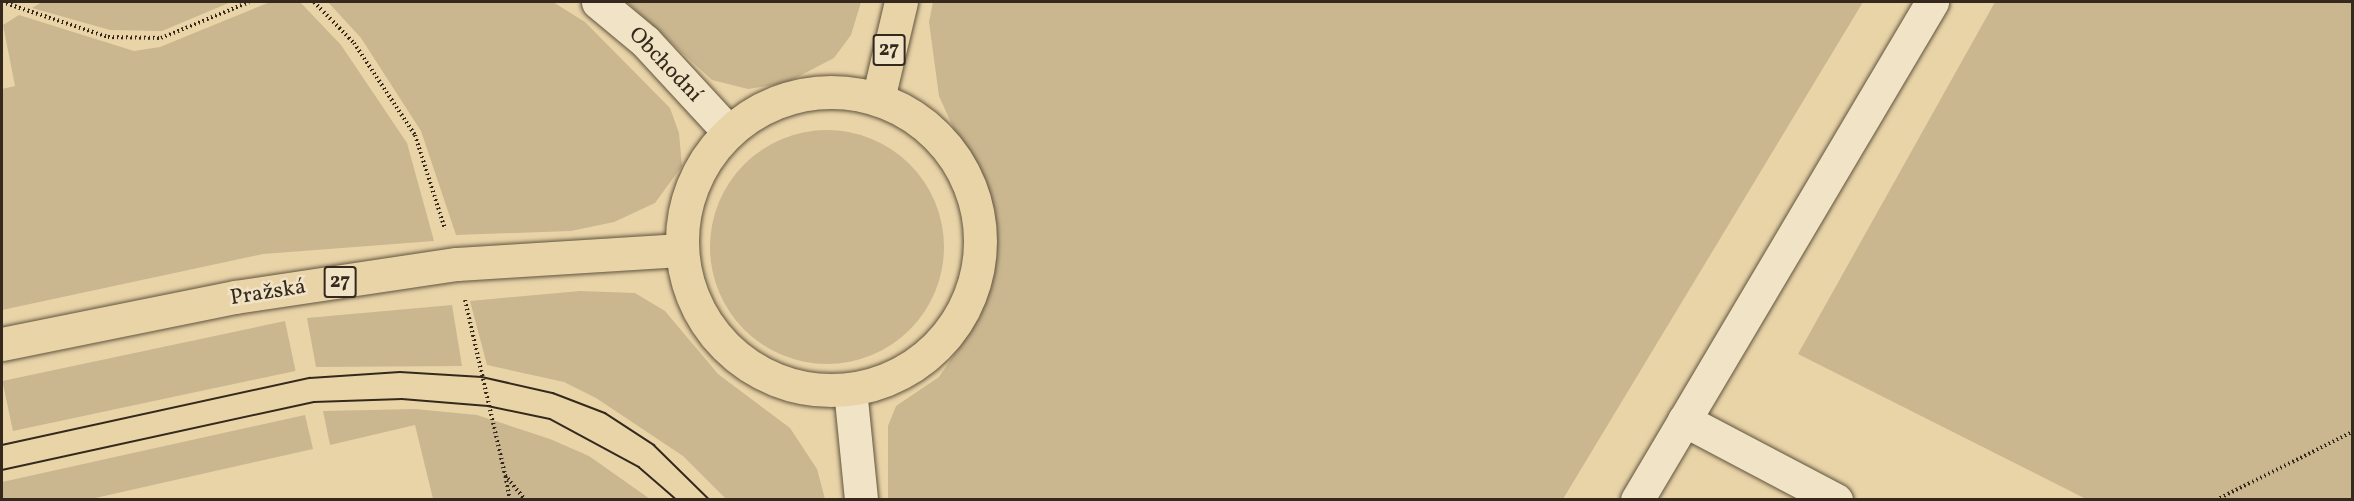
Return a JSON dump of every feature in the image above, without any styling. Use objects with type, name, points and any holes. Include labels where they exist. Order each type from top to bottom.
[{"type":"main road","name":"27","points":[[878,99],[901,2]]},
{"type":"main road","points":[[838,92],[878,99],[914,117],[944,143],[966,177],[978,215],[980,255],[970,294],[951,330],[923,358],[888,379],[850,389],[809,389],[770,377],[735,356],[703,317],[689,289],[681,250],[692,185],[729,132],[761,108],[799,95],[838,92]]},
{"type":"main road","name":"Pražská","points":[[2,344],[235,297],[456,264],[681,250]]},
{"type":"street","name":"Obchodní","points":[[598,2],[645,40],[729,132]]},
{"type":"street","points":[[1637,500],[1932,2]]},
{"type":"street","points":[[850,389],[861,500]]},
{"type":"street","points":[[1684,420],[1836,500]]},
{"type":"path","points":[[2,2],[108,37],[161,38],[249,2]]},
{"type":"path","points":[[314,2],[354,43],[415,135],[456,264],[510,500]]},
{"type":"path","points":[[2216,500],[2352,432]]},
{"type":"path","points":[[505,475],[525,500]]},
{"type":"shaded area","points":[[42,2],[231,2],[162,31],[110,30],[32,8]]},
{"type":"shaded area","points":[[270,2],[300,2],[341,45],[407,143],[434,241],[263,254],[2,310],[2,89],[15,86],[3,25],[19,15],[134,51],[160,47]]},
{"type":"shaded area","points":[[328,2],[553,2],[585,22],[670,108],[679,133],[682,166],[655,203],[614,222],[571,231],[456,235],[421,131],[361,38]]},
{"type":"shaded area","points":[[627,2],[861,2],[851,35],[834,58],[786,83],[748,89],[712,80]]},
{"type":"shaded area","points":[[933,2],[1863,2],[1563,499],[888,499],[888,426],[896,406],[939,377],[980,317],[996,222],[939,96],[929,22]]},
{"type":"shaded area","points":[[1995,2],[2352,2],[2352,499],[2086,499],[1798,354]]},
{"type":"shaded area","points":[[816,130],[838,130],[872,139],[892,150],[910,164],[924,182],[935,202],[942,224],[944,247],[942,270],[935,292],[924,312],[910,330],[882,350],[861,359],[838,364],[816,364],[793,359],[772,350],[753,338],[736,321],[715,281],[710,258],[710,236],[715,213],[724,192],[736,173],[753,156],[793,135]]},
{"type":"shaded area","points":[[580,291],[635,293],[665,311],[718,374],[790,428],[817,469],[825,499],[726,499],[683,456],[596,398],[564,382],[487,365],[470,301]]},
{"type":"shaded area","points":[[452,305],[462,366],[316,367],[307,318]]},
{"type":"shaded area","points":[[285,321],[296,371],[13,431],[2,381]]},
{"type":"shaded area","points":[[415,409],[477,415],[550,439],[589,456],[650,499],[433,499],[415,425],[330,445],[323,411]]},
{"type":"shaded area","points":[[305,415],[313,449],[91,499],[2,499],[2,482]]},
{"type":"tram line","points":[[2,445],[310,378],[400,372],[482,377],[553,393],[605,413],[654,445],[710,500]]},
{"type":"tram line","points":[[2,470],[314,402],[402,399],[488,406],[550,419],[639,467],[677,500]]}]
